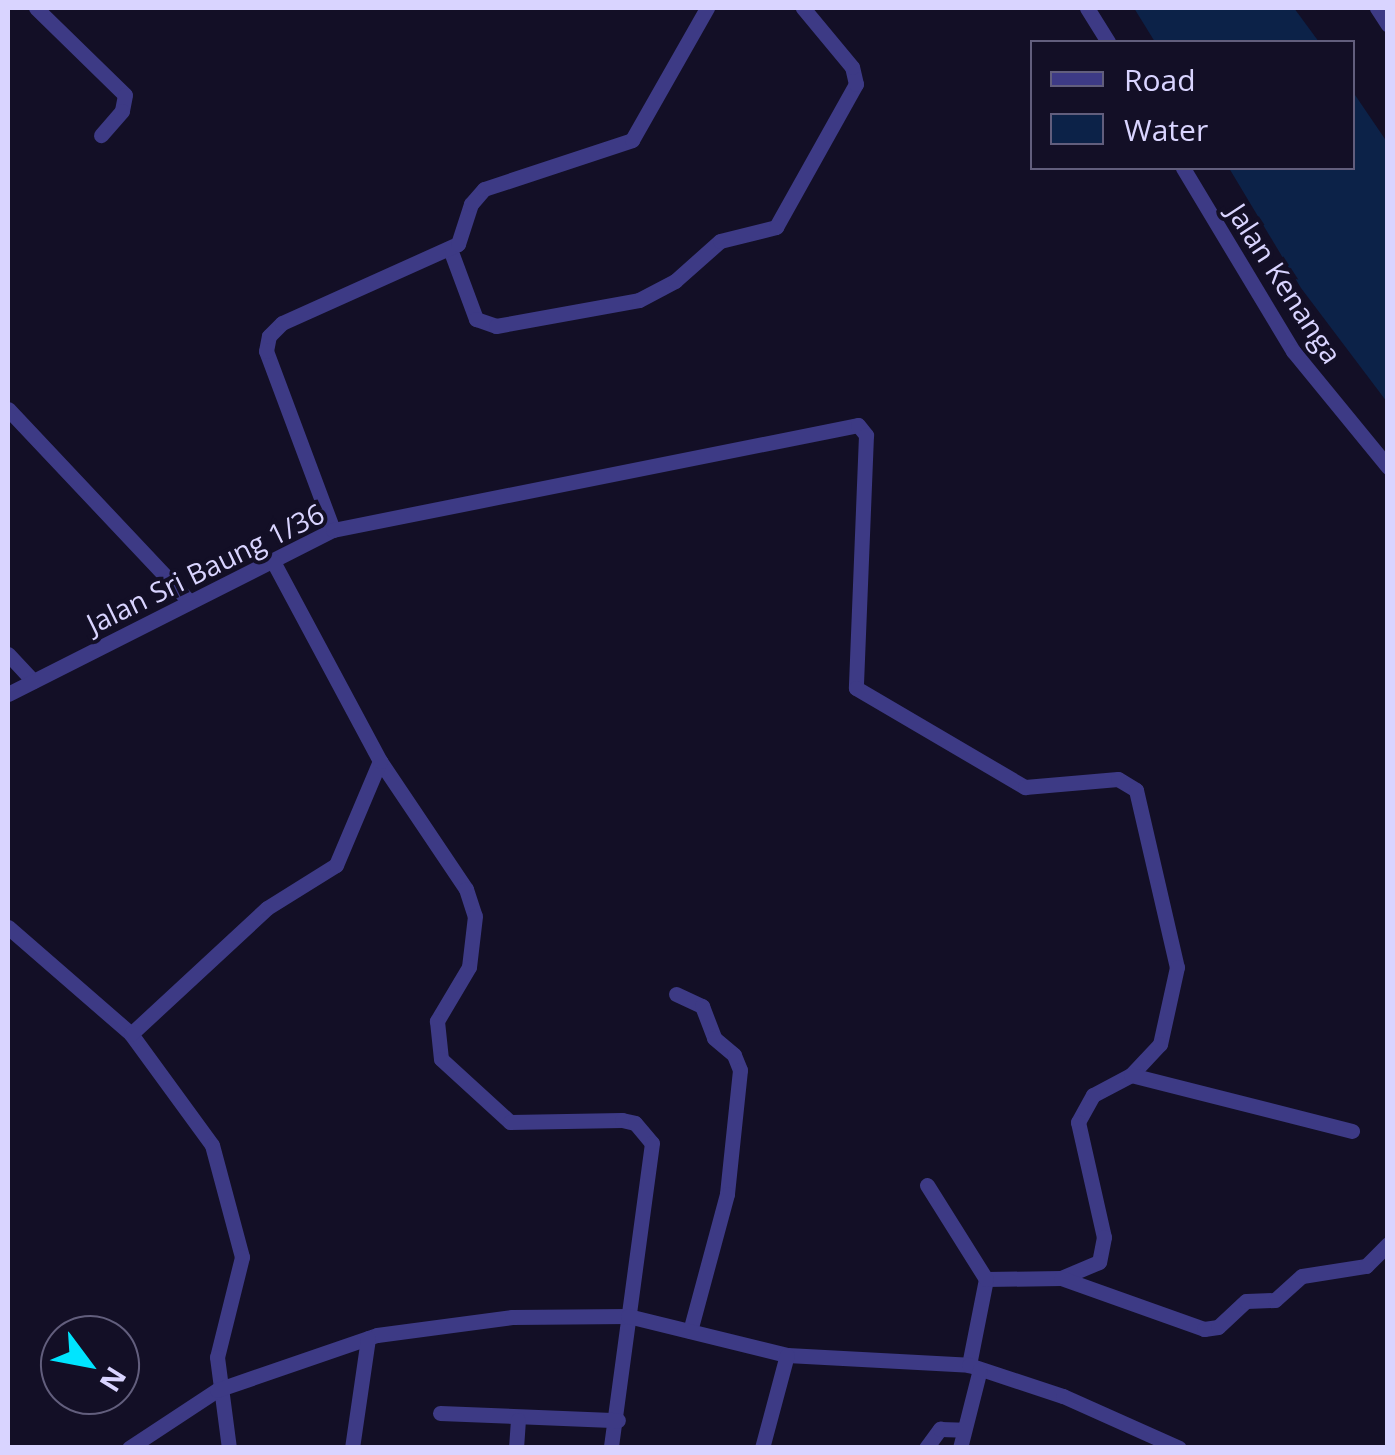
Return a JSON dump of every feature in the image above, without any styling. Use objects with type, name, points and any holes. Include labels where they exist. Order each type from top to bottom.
[{"type":"street","points":[[36,8],[125,95],[122,110],[101,135]]},
{"type":"street","points":[[333,530],[266,351],[269,336],[282,323],[450,249],[462,238],[471,204],[484,189],[632,140],[707,8]]},
{"type":"street","points":[[450,249],[476,319],[496,326],[639,300],[675,282],[720,241],[776,227],[856,84],[852,67],[803,8]]},
{"type":"street","points":[[1087,8],[1107,40]]},
{"type":"street","points":[[1376,8],[1388,25]]},
{"type":"street","name":"Jalan Kenanga","points":[[1184,170],[1293,350],[1388,468]]},
{"type":"street","points":[[8,408],[190,602]]},
{"type":"street","name":"Jalan Sri Baung 1/36","points":[[8,694],[333,530],[853,424],[862,428],[856,688],[1025,786],[1118,780],[1139,798],[1177,967],[1162,1041],[1131,1075]]},
{"type":"street","points":[[272,560],[380,761],[466,889],[476,916],[469,967],[437,1021],[441,1059],[499,1115],[522,1126],[622,1120],[635,1123],[652,1143],[618,1420],[610,1448]]},
{"type":"street","points":[[8,654],[33,681]]},
{"type":"street","points":[[131,1034],[267,908],[336,864],[380,761]]},
{"type":"street","points":[[8,927],[131,1034],[212,1145],[242,1257],[217,1357],[217,1390],[231,1430],[228,1448]]},
{"type":"street","points":[[676,994],[702,1006],[714,1038],[734,1055],[740,1070],[727,1194],[690,1330]]},
{"type":"street","points":[[986,1279],[1061,1278],[1095,1266],[1104,1240],[1078,1122],[1092,1095],[1131,1075],[1352,1132]]},
{"type":"street","points":[[927,1184],[986,1279],[960,1448]]},
{"type":"street","points":[[1061,1278],[1204,1329],[1218,1327],[1246,1302],[1275,1300],[1302,1276],[1366,1266],[1388,1244]]},
{"type":"street","points":[[130,1448],[217,1390],[368,1338],[512,1317],[628,1316],[787,1355],[975,1367],[1179,1448]]},
{"type":"street","points":[[352,1448],[368,1338]]},
{"type":"street","points":[[762,1448],[787,1355]]},
{"type":"street","points":[[440,1413],[518,1420],[618,1420]]},
{"type":"street","points":[[516,1448],[518,1420]]},
{"type":"street","points":[[926,1448],[940,1429],[964,1430]]},
{"type":"water","points":[[1134,8],[1294,8],[1318,40],[1154,40]]},
{"type":"water","points":[[1355,95],[1387,142],[1387,402],[1301,288],[1230,170],[1355,170]]}]
